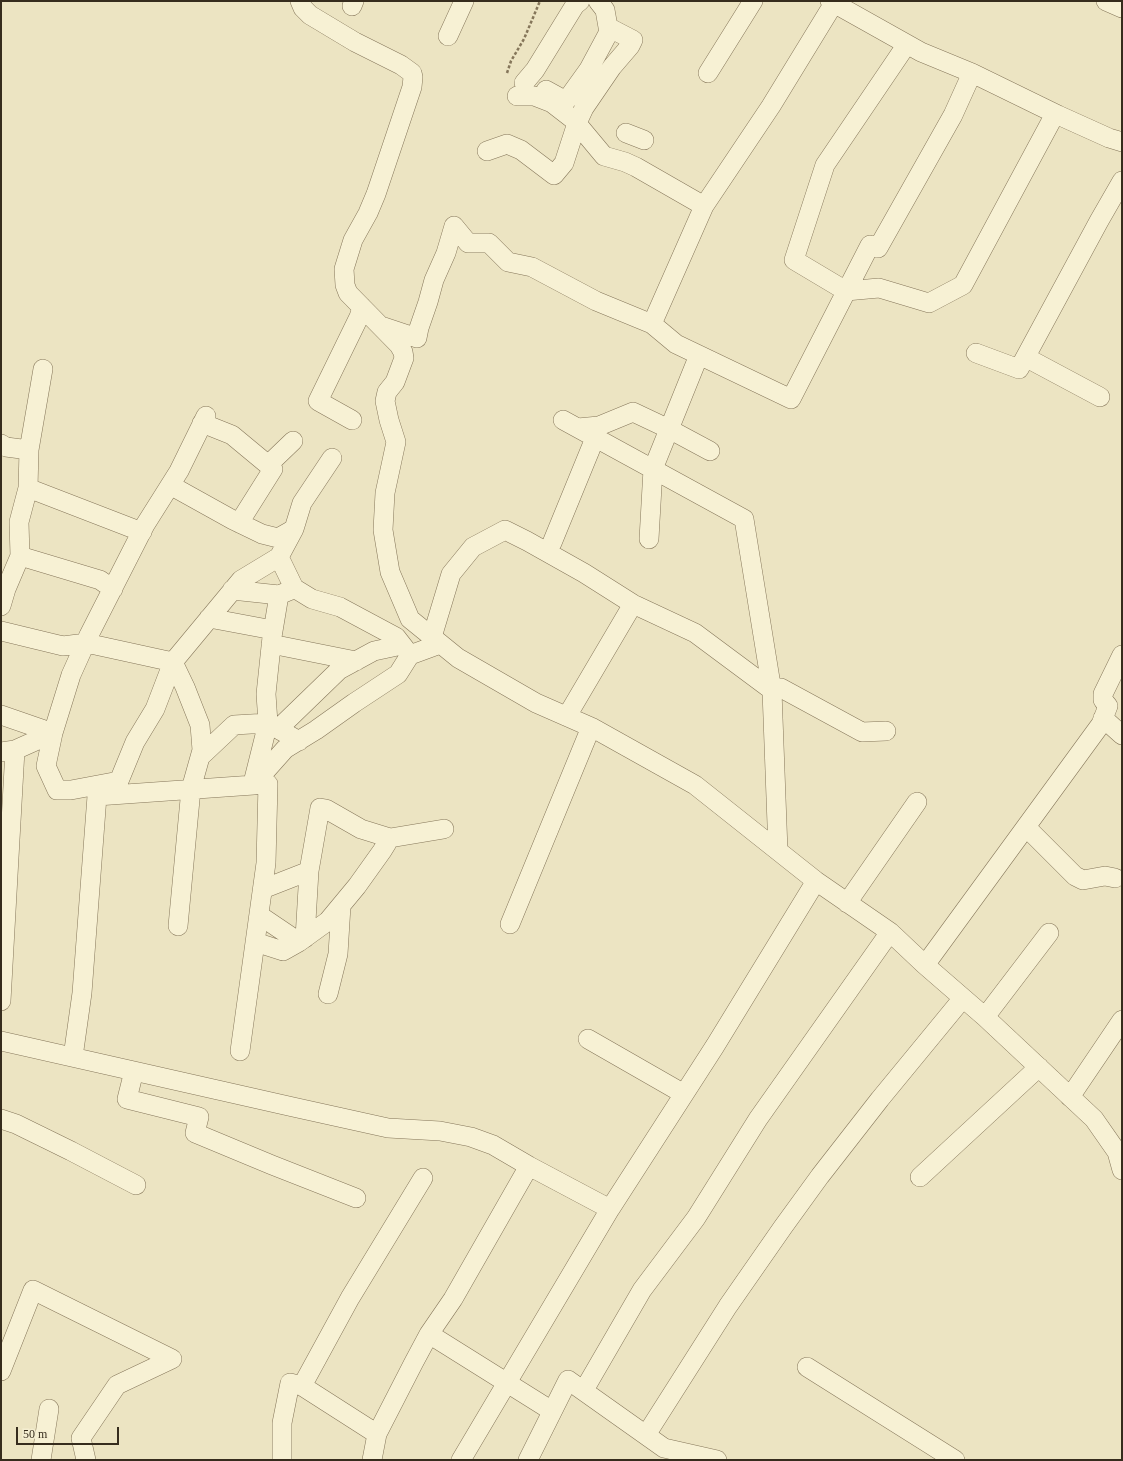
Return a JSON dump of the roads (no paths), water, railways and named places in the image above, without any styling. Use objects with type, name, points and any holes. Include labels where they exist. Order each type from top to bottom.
[{"type":"street","points":[[300,1],[303,8],[310,15],[355,42],[401,65],[412,73],[413,77],[412,87],[376,194],[368,213],[353,240],[344,269],[345,285],[348,293],[381,326],[404,352],[404,358],[395,382],[387,392],[385,401],[396,442],[385,493],[383,530],[390,572],[410,619],[458,658],[536,703],[591,727],[695,785],[816,881],[890,932],[925,965],[985,1017],[1094,1119],[1117,1152],[1121,1162]]},
{"type":"street","points":[[448,36],[464,1]]},
{"type":"street","points":[[521,89],[535,70],[553,38],[575,5],[580,1]]},
{"type":"street","points":[[487,151],[507,144],[521,150],[554,175],[564,163],[576,123],[584,108],[612,67],[630,46],[633,40],[608,27],[605,10],[598,1]]},
{"type":"street","points":[[708,73],[753,1]]},
{"type":"street","points":[[1106,1],[1122,8]]},
{"type":"street","points":[[652,324],[704,206],[771,106],[832,2],[921,52],[972,73],[1055,114],[1109,138],[1122,142]]},
{"type":"street","points":[[521,89],[545,90],[566,101],[589,69],[611,28]]},
{"type":"street","points":[[907,44],[825,165],[794,260],[846,291],[879,288],[929,302],[963,285],[1055,114]]},
{"type":"street","points":[[381,326],[417,338],[434,280],[446,253],[454,226],[468,243],[489,243],[508,262],[532,267],[596,301],[652,324],[676,344],[791,399],[870,245],[878,248],[953,116],[972,73]]},
{"type":"street","points":[[521,89],[552,103],[576,123],[604,156],[636,167],[704,206]]},
{"type":"street","points":[[626,133],[644,140]]},
{"type":"street","points":[[976,353],[1020,370],[1099,221],[1122,181]]},
{"type":"street","points":[[352,420],[318,400],[362,307]]},
{"type":"street","points":[[649,539],[653,469],[699,355]]},
{"type":"street","points":[[1027,358],[1100,397]]},
{"type":"street","points":[[1,606],[6,589],[20,556],[19,522],[28,488],[29,450],[43,369]]},
{"type":"street","points":[[710,451],[633,412],[599,426],[570,424],[744,519],[772,688],[778,851]]},
{"type":"street","points":[[239,523],[273,469],[232,435],[204,420],[179,471],[142,532],[71,675],[53,732],[46,766],[57,790],[71,790],[119,781],[135,742],[154,709],[172,662],[241,580],[279,556],[294,529],[302,503],[316,479],[332,458]]},
{"type":"street","points":[[552,543],[595,438]]},
{"type":"street","points":[[268,465],[292,441]]},
{"type":"street","points":[[1,444],[6,447],[29,450]]},
{"type":"street","points":[[170,485],[262,534],[278,538],[294,529]]},
{"type":"street","points":[[28,488],[142,532]]},
{"type":"street","points":[[436,640],[451,574],[473,547],[505,530],[527,540],[584,573],[633,604],[695,633],[769,688],[781,688],[862,732],[886,731]]},
{"type":"street","points":[[20,556],[100,580],[113,589]]},
{"type":"street","points":[[253,785],[268,723],[266,694],[272,637],[286,592],[279,556]]},
{"type":"street","points":[[232,590],[286,592],[340,607],[396,637],[406,650]]},
{"type":"street","points":[[567,716],[633,604]]},
{"type":"street","points":[[209,618],[356,661]]},
{"type":"street","points":[[1,631],[63,646],[86,643],[172,662]]},
{"type":"street","points":[[299,741],[278,729],[339,670],[374,651],[406,650],[436,640]]},
{"type":"street","points":[[253,785],[286,749],[398,674],[406,650]]},
{"type":"street","points":[[925,965],[1100,724],[1108,706],[1103,700],[1103,694],[1122,655]]},
{"type":"street","points":[[172,662],[185,687],[200,725],[202,750],[191,789],[178,926]]},
{"type":"street","points":[[1,715],[53,732]]},
{"type":"street","points":[[1103,718],[1122,735]]},
{"type":"street","points":[[201,756],[234,725],[268,723]]},
{"type":"street","points":[[510,924],[591,727]]},
{"type":"street","points":[[1,1001],[8,751],[53,732]]},
{"type":"street","points":[[73,1057],[82,994],[96,796],[268,784],[266,863],[240,1051]]},
{"type":"street","points":[[848,903],[917,802]]},
{"type":"street","points":[[302,940],[309,871],[320,808],[326,809],[361,829],[390,838],[444,829]]},
{"type":"street","points":[[1026,826],[1075,876],[1083,880],[1105,876],[1115,878]]},
{"type":"street","points":[[255,942],[283,950],[302,940],[328,922],[382,851],[390,838]]},
{"type":"street","points":[[263,889],[309,871]]},
{"type":"street","points":[[461,1460],[610,1208],[715,1046],[816,881]]},
{"type":"street","points":[[328,994],[338,954],[341,906]]},
{"type":"street","points":[[259,915],[302,940]]},
{"type":"street","points":[[584,1390],[642,1290],[696,1218],[758,1119],[890,932]]},
{"type":"street","points":[[985,1017],[1049,933]]},
{"type":"street","points":[[646,1435],[728,1306],[783,1227],[820,1176],[880,1099],[963,998]]},
{"type":"street","points":[[1070,1097],[1122,1020]]},
{"type":"street","points":[[588,1039],[684,1094]]},
{"type":"street","points":[[1,1041],[388,1128],[440,1132],[471,1137],[493,1145],[529,1166],[610,1208]]},
{"type":"street","points":[[920,1177],[1039,1067]]},
{"type":"street","points":[[134,1071],[127,1099],[199,1117],[195,1133],[272,1166],[356,1198]]},
{"type":"street","points":[[1,1119],[16,1124],[71,1151],[136,1186]]},
{"type":"street","points":[[372,1460],[377,1434],[429,1334],[453,1299],[529,1166]]},
{"type":"street","points":[[302,1386],[350,1298],[423,1178]]},
{"type":"street","points":[[1,1371],[33,1290],[172,1360],[117,1385],[81,1438],[86,1460]]},
{"type":"street","points":[[429,1334],[552,1411]]},
{"type":"street","points":[[807,1367],[955,1460]]},
{"type":"street","points":[[528,1460],[568,1380],[646,1435],[660,1454],[718,1460]]},
{"type":"street","points":[[282,1460],[282,1423],[290,1383],[302,1386],[377,1434]]},
{"type":"street","points":[[41,1460],[49,1409]]}]
